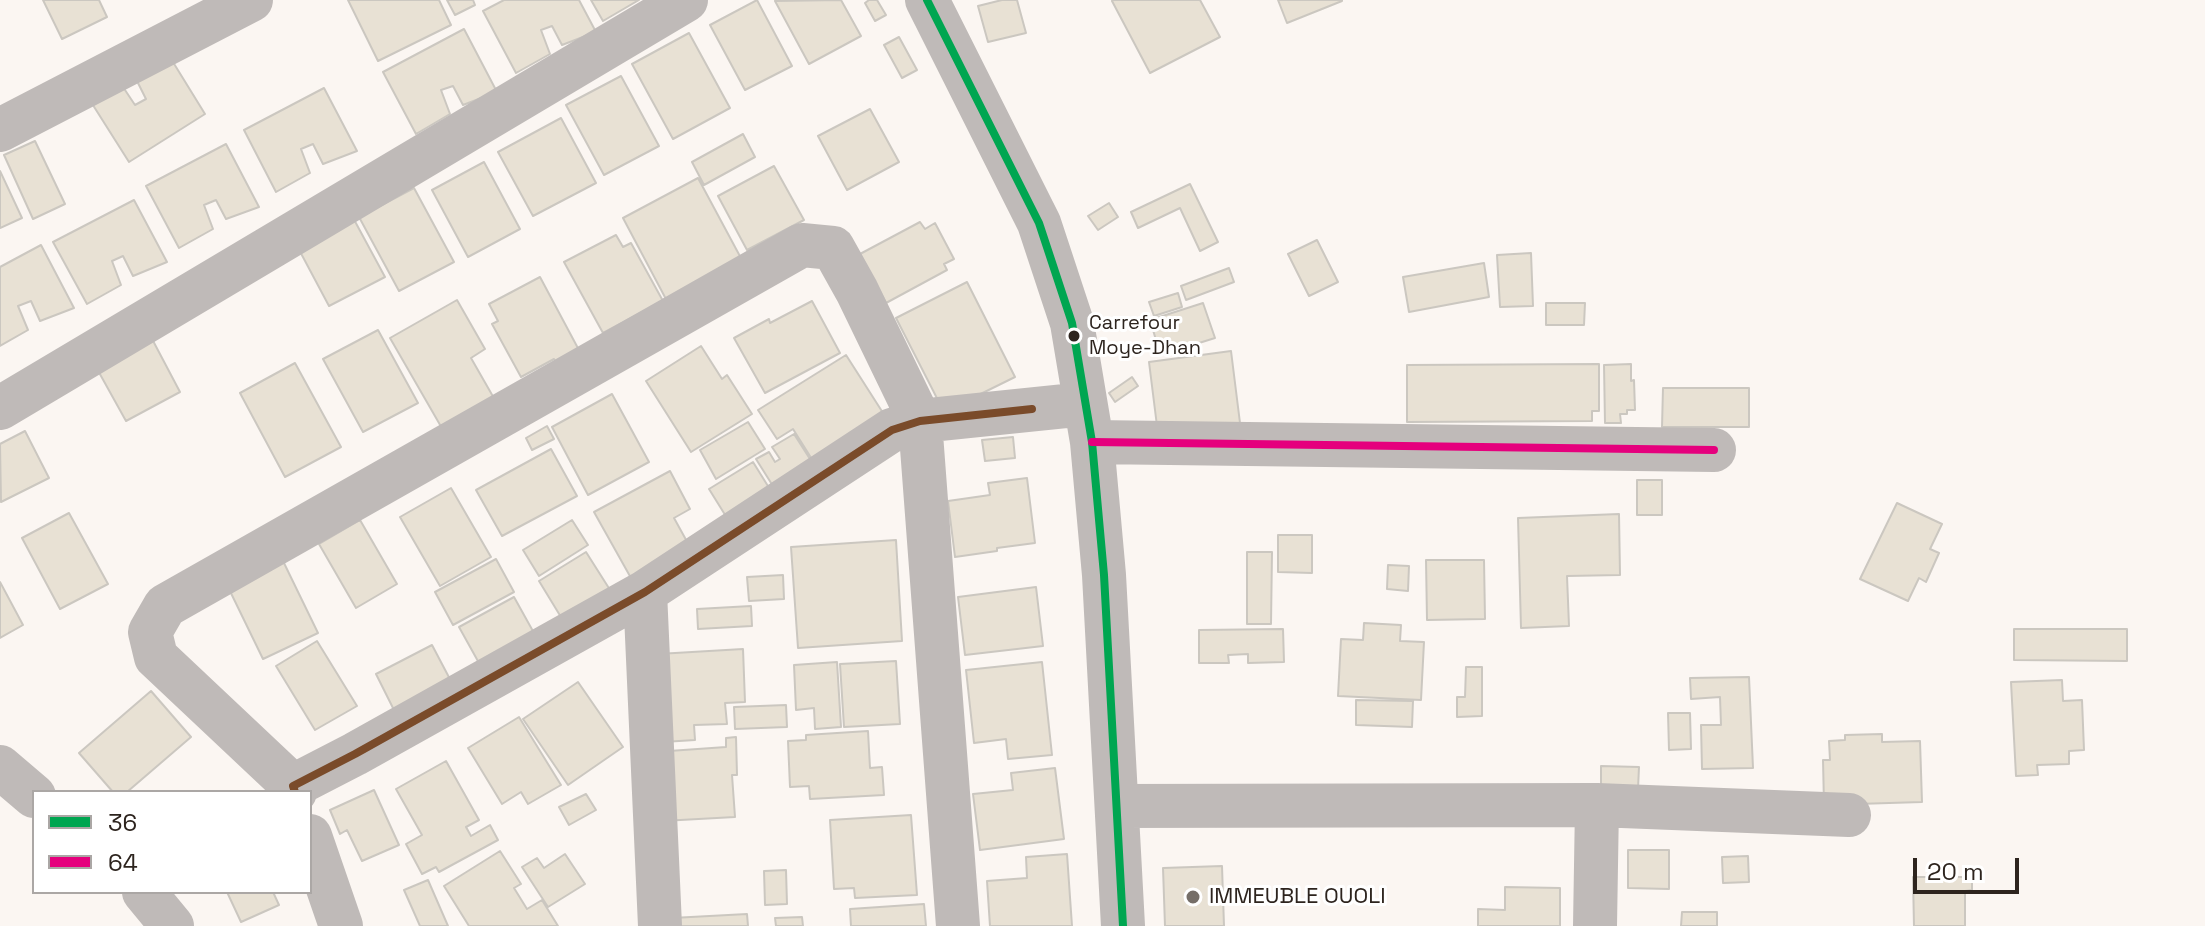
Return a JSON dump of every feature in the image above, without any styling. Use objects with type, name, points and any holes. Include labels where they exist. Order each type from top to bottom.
[{"type":"street","points":[[0,130],[251,0]]},
{"type":"street","points":[[0,408],[686,0]]},
{"type":"street","points":[[927,0],[1039,223],[1072,323],[1088,423],[1104,575],[1123,926]]},
{"type":"street","points":[[958,926],[920,421],[833,248],[802,245],[165,606],[150,632],[156,657],[294,789],[645,592],[892,430],[920,421],[1088,423],[1714,450]]},
{"type":"street","points":[[645,592],[660,926]]},
{"type":"street","points":[[0,767],[32,794]]},
{"type":"street","points":[[1117,806],[1597,805],[1849,815]]},
{"type":"street","points":[[1595,926],[1597,805]]},
{"type":"street","points":[[312,842],[341,926]]},
{"type":"street","points":[[146,894],[172,926]]},
{"type":"building","points":[[43,0],[99,0],[107,17],[62,39]]},
{"type":"building","points":[[348,0],[439,0],[451,25],[378,61]]},
{"type":"building","points":[[447,0],[473,0],[475,5],[455,15]]},
{"type":"building","points":[[504,0],[579,0],[596,32],[562,45],[552,26],[541,30],[550,54],[516,73],[483,11]]},
{"type":"building","points":[[591,0],[639,0],[603,21]]},
{"type":"building","points":[[757,0],[792,66],[745,90],[710,25]]},
{"type":"building","points":[[841,0],[861,36],[809,64],[775,1]]},
{"type":"building","points":[[877,0],[886,15],[875,21],[865,3]]},
{"type":"building","points":[[1017,0],[1026,33],[988,42],[978,6]]},
{"type":"building","points":[[1114,0],[1200,0],[1220,37],[1150,73]]},
{"type":"building","points":[[1278,0],[1342,0],[1342,1],[1287,23]]},
{"type":"building","points":[[464,29],[497,92],[463,105],[453,86],[441,90],[450,114],[416,134],[383,72]]},
{"type":"building","points":[[689,33],[730,108],[673,139],[632,64]]},
{"type":"building","points":[[899,37],[917,70],[902,78],[884,45]]},
{"type":"building","points":[[168,54],[205,114],[129,162],[91,102],[123,87],[135,105],[146,99],[135,77]]},
{"type":"building","points":[[621,76],[659,146],[604,175],[566,105]]},
{"type":"building","points":[[324,88],[357,151],[323,164],[313,144],[301,149],[310,173],[276,192],[244,130]]},
{"type":"building","points":[[870,109],[899,162],[847,190],[818,136]]},
{"type":"building","points":[[561,118],[596,183],[533,216],[498,152]]},
{"type":"building","points":[[743,134],[755,157],[704,185],[692,162]]},
{"type":"building","points":[[35,141],[65,204],[33,219],[4,155]]},
{"type":"building","points":[[226,144],[259,207],[226,219],[216,200],[204,205],[213,229],[179,248],[146,186]]},
{"type":"building","points":[[484,162],[520,229],[468,257],[432,190]]},
{"type":"building","points":[[774,166],[804,220],[747,250],[718,196]]},
{"type":"building","points":[[0,171],[22,218],[0,228]]},
{"type":"building","points":[[698,178],[742,260],[667,301],[623,218]]},
{"type":"building","points":[[1190,184],[1218,242],[1200,251],[1180,208],[1138,228],[1131,212]]},
{"type":"building","points":[[414,188],[454,262],[399,291],[359,217]]},
{"type":"building","points":[[134,200],[167,262],[133,276],[123,256],[112,261],[121,285],[87,304],[53,242]]},
{"type":"building","points":[[1109,203],[1118,217],[1098,230],[1088,216]]},
{"type":"building","points":[[351,214],[385,277],[329,306],[296,244]]},
{"type":"building","points":[[920,222],[925,229],[935,223],[954,259],[944,264],[947,270],[886,303],[860,254]]},
{"type":"building","points":[[616,235],[623,247],[631,243],[663,301],[603,333],[564,262]]},
{"type":"building","points":[[1317,240],[1338,282],[1309,296],[1288,254]]},
{"type":"building","points":[[41,245],[74,308],[40,321],[31,301],[18,306],[28,330],[0,346],[0,267]]},
{"type":"building","points":[[1531,253],[1533,306],[1500,307],[1497,255]]},
{"type":"building","points":[[1484,263],[1489,297],[1409,312],[1403,277]]},
{"type":"building","points":[[1229,268],[1234,282],[1186,300],[1181,286]]},
{"type":"building","points":[[540,277],[580,352],[557,364],[554,359],[521,377],[492,324],[498,321],[489,304]]},
{"type":"building","points":[[967,282],[1015,377],[944,412],[896,318]]},
{"type":"building","points":[[1178,293],[1182,307],[1154,316],[1149,302]]},
{"type":"building","points":[[457,300],[485,349],[471,358],[495,400],[443,430],[390,338]]},
{"type":"building","points":[[812,301],[840,353],[765,393],[734,338]]},
{"type":"building","points":[[1203,303],[1215,338],[1183,348],[1182,344],[1159,350],[1150,320]]},
{"type":"building","points":[[1546,303],[1585,303],[1584,325],[1546,325]]},
{"type":"building","points":[[378,330],[418,403],[363,432],[323,359]]},
{"type":"building","points":[[151,337],[180,392],[126,421],[96,367]]},
{"type":"building","points":[[701,346],[722,379],[727,375],[752,414],[691,452],[646,381]]},
{"type":"building","points":[[1231,351],[1240,423],[1158,434],[1149,362]]},
{"type":"building","points":[[846,355],[892,427],[820,472],[793,429],[777,439],[758,410]]},
{"type":"building","points":[[295,363],[341,447],[285,477],[240,393]]},
{"type":"building","points":[[1599,364],[1599,411],[1592,411],[1592,421],[1407,422],[1407,365]]},
{"type":"building","points":[[1631,364],[1635,410],[1620,414],[1621,423],[1605,423],[1604,365]]},
{"type":"building","points":[[1132,377],[1138,386],[1115,402],[1109,393]]},
{"type":"building","points":[[1663,388],[1749,388],[1749,427],[1662,427]]},
{"type":"building","points":[[612,394],[649,462],[588,495],[552,427]]},
{"type":"building","points":[[748,422],[765,449],[716,479],[700,450]]},
{"type":"building","points":[[547,426],[554,439],[532,450],[526,438]]},
{"type":"building","points":[[25,431],[49,478],[1,502],[0,444]]},
{"type":"building","points":[[794,434],[817,470],[778,494],[756,459],[769,452],[775,462],[780,459],[772,447]]},
{"type":"building","points":[[1013,437],[1015,458],[985,461],[982,440]]},
{"type":"building","points":[[551,449],[577,496],[502,536],[476,490]]},
{"type":"building","points":[[753,462],[776,499],[732,526],[709,489]]},
{"type":"building","points":[[670,471],[690,509],[674,518],[690,547],[631,578],[594,512]]},
{"type":"building","points":[[1027,478],[1035,543],[955,557],[948,501],[990,495],[988,483]]},
{"type":"building","points":[[1637,480],[1662,480],[1662,515],[1637,515]]},
{"type":"building","points":[[451,488],[491,557],[440,586],[400,517]]},
{"type":"building","points":[[1897,503],[1942,524],[1930,549],[1939,553],[1926,582],[1919,578],[1908,601],[1860,579]]},
{"type":"building","points":[[69,513],[108,584],[60,609],[22,538]]},
{"type":"building","points":[[1619,514],[1620,575],[1567,576],[1569,626],[1521,628],[1518,518]]},
{"type":"building","points":[[360,520],[397,584],[356,608],[319,544]]},
{"type":"building","points":[[572,520],[588,545],[539,576],[523,550]]},
{"type":"building","points":[[1278,535],[1312,535],[1312,573],[1278,572]]},
{"type":"building","points":[[896,540],[902,641],[798,648],[791,547]]},
{"type":"building","points":[[586,552],[612,593],[564,622],[539,581]]},
{"type":"building","points":[[1247,552],[1272,552],[1271,624],[1247,624]]},
{"type":"building","points":[[496,559],[514,592],[453,625],[435,592]]},
{"type":"building","points":[[1426,560],[1484,560],[1485,619],[1427,620]]},
{"type":"building","points":[[283,561],[318,633],[263,659],[228,587]]},
{"type":"building","points":[[1388,565],[1409,566],[1408,591],[1387,589]]},
{"type":"building","points":[[783,575],[784,599],[749,601],[747,577]]},
{"type":"building","points":[[0,582],[23,625],[0,638]]},
{"type":"building","points":[[1036,587],[1043,646],[965,655],[958,597]]},
{"type":"building","points":[[514,597],[534,633],[479,663],[459,627]]},
{"type":"building","points":[[751,606],[752,626],[698,629],[697,609]]},
{"type":"building","points":[[1364,623],[1401,625],[1400,641],[1424,642],[1421,700],[1338,696],[1341,639],[1363,640]]},
{"type":"building","points":[[1283,629],[1284,662],[1248,663],[1248,654],[1228,655],[1229,663],[1199,663],[1199,630]]},
{"type":"building","points":[[2014,629],[2127,629],[2127,661],[2014,660]]},
{"type":"building","points":[[317,641],[357,706],[315,730],[276,666]]},
{"type":"building","points":[[432,645],[452,683],[395,712],[376,674]]},
{"type":"building","points":[[743,649],[745,702],[725,703],[727,724],[694,725],[695,740],[663,742],[658,654]]},
{"type":"building","points":[[896,661],[900,724],[844,727],[840,664]]},
{"type":"building","points":[[837,662],[841,727],[815,729],[814,708],[796,710],[794,665]]},
{"type":"building","points":[[1042,662],[1052,755],[1008,759],[1006,739],[974,743],[966,670]]},
{"type":"building","points":[[1466,667],[1482,667],[1482,716],[1457,717],[1457,697],[1465,697]]},
{"type":"building","points":[[1749,677],[1753,768],[1702,769],[1701,725],[1721,725],[1720,697],[1691,699],[1690,678]]},
{"type":"building","points":[[2062,680],[2063,701],[2082,700],[2084,750],[2069,751],[2069,764],[2037,765],[2038,775],[2016,776],[2011,682]]},
{"type":"building","points":[[578,682],[623,747],[568,785],[523,719]]},
{"type":"building","points":[[151,691],[191,737],[129,790],[111,790],[79,753]]},
{"type":"building","points":[[1356,700],[1413,701],[1412,727],[1356,725]]},
{"type":"building","points":[[786,705],[787,727],[735,729],[734,707]]},
{"type":"building","points":[[1668,713],[1690,713],[1691,749],[1669,750]]},
{"type":"building","points":[[519,717],[561,785],[528,804],[521,792],[502,804],[468,748]]},
{"type":"building","points":[[868,731],[870,768],[882,767],[884,795],[810,799],[809,786],[790,787],[788,741],[806,740],[806,735]]},
{"type":"building","points":[[1882,734],[1882,742],[1920,741],[1922,802],[1824,805],[1823,760],[1830,760],[1829,741],[1845,740],[1845,735]]},
{"type":"building","points":[[736,737],[737,775],[732,775],[735,817],[662,821],[669,751],[726,747],[726,738]]},
{"type":"building","points":[[446,761],[479,820],[466,827],[471,836],[490,825],[498,840],[439,872],[436,867],[422,874],[406,844],[422,835],[396,789]]},
{"type":"building","points":[[1601,766],[1639,767],[1638,789],[1601,787]]},
{"type":"building","points":[[1055,768],[1064,839],[980,850],[973,794],[1013,790],[1011,773]]},
{"type":"building","points":[[374,790],[399,845],[362,861],[347,830],[340,834],[330,810]]},
{"type":"building","points":[[586,794],[596,810],[569,825],[559,807]]},
{"type":"building","points":[[911,815],[917,895],[855,898],[854,888],[834,889],[830,820]]},
{"type":"building","points":[[1628,850],[1669,850],[1669,889],[1628,888]]},
{"type":"building","points":[[500,851],[521,884],[514,888],[527,909],[542,900],[558,926],[469,926],[444,886]]},
{"type":"building","points":[[565,854],[585,884],[548,907],[522,867],[537,858],[544,868]]},
{"type":"building","points":[[1067,854],[1072,926],[990,926],[987,881],[1027,878],[1026,857]]},
{"type":"building","points":[[1748,856],[1749,882],[1723,883],[1722,857]]},
{"type":"building","name":"IMMEUBLE OUOLI","points":[[1222,866],[1224,926],[1165,926],[1163,868]]},
{"type":"building","points":[[786,870],[787,904],[765,905],[764,871]]},
{"type":"building","points":[[1913,877],[1965,877],[1965,881],[1972,881],[1972,890],[1965,891],[1965,926],[1914,926]]},
{"type":"building","points":[[428,880],[448,926],[420,926],[404,890]]},
{"type":"building","points":[[1505,887],[1560,888],[1560,926],[1478,926],[1478,909],[1505,910]]},
{"type":"building","points":[[228,894],[274,894],[279,905],[241,922]]},
{"type":"building","points":[[924,904],[926,926],[851,926],[850,909]]},
{"type":"building","points":[[1682,912],[1717,912],[1717,926],[1681,926]]},
{"type":"building","points":[[747,914],[748,926],[672,926],[672,918]]},
{"type":"building","points":[[802,917],[803,926],[776,926],[775,918]]},
{"type":"transit line","name":"36","points":[[927,0],[1039,223],[1072,323],[1092,442],[1104,575],[1123,926]]},
{"type":"transit line","points":[[294,790],[293,786],[645,592],[892,430],[920,421],[1032,409]]},
{"type":"transit line","name":"64","points":[[1092,442],[1714,450]]},
{"type":"place","name":"Carrefour Moye-Dhan","points":[[1074,336]]},
{"type":"place","name":"IMMEUBLE OUOLI","points":[[1193,897]]}]
